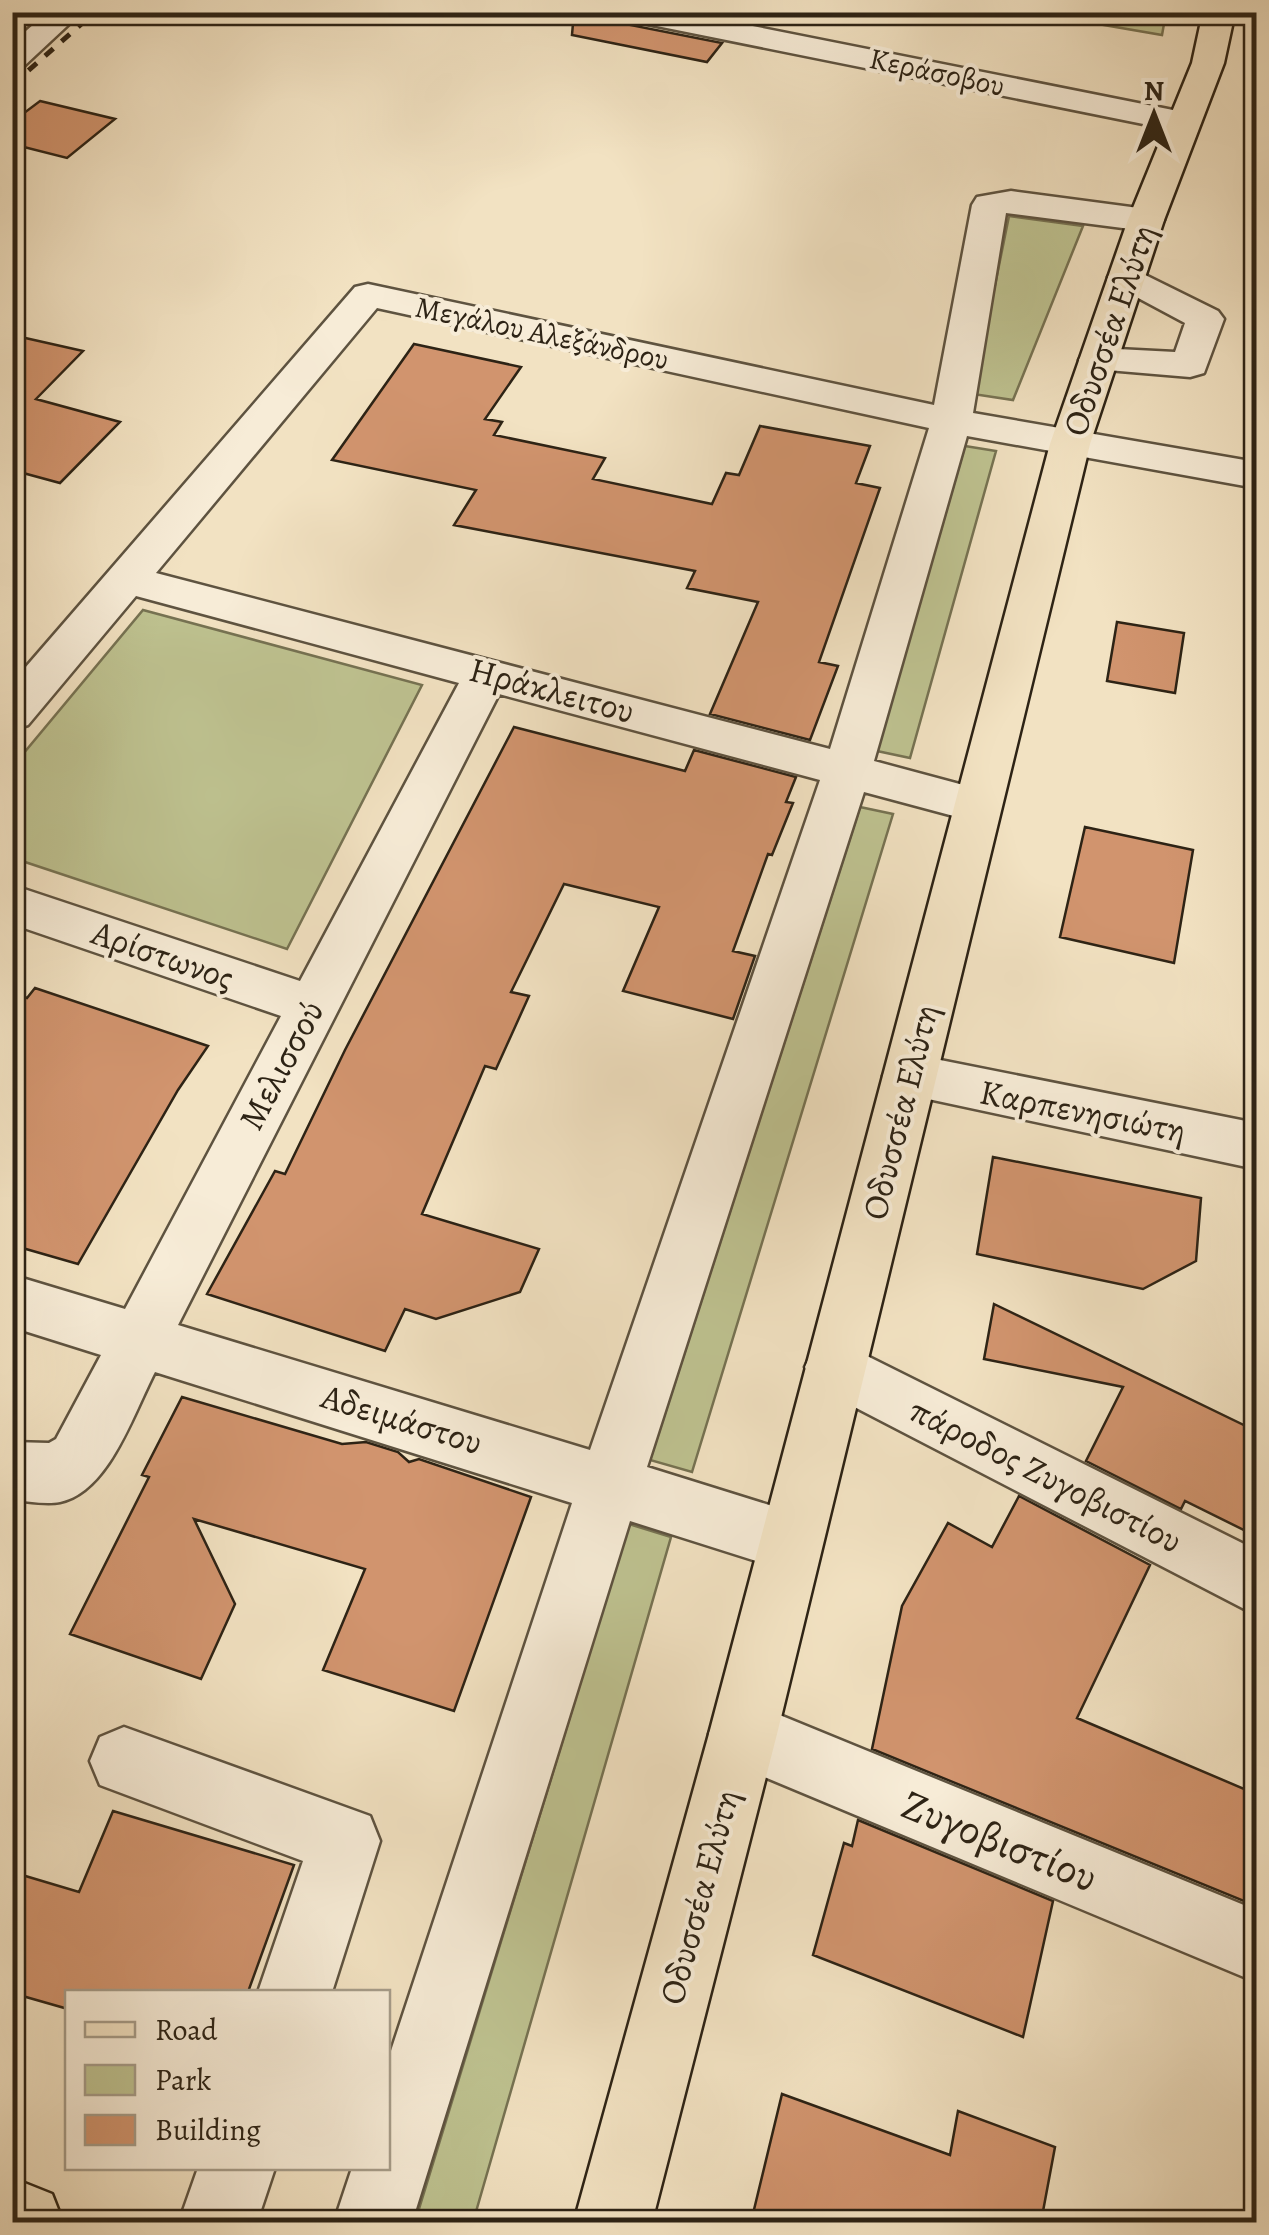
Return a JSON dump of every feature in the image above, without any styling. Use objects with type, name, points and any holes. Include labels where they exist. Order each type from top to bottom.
[{"type":"main road","name":"Οδυσσέα Ελύτη","points":[[612,2222],[743,1734],[1070,444],[1146,220],[1208,63],[1219,12]]},
{"type":"main road","points":[[12,2217],[24,2222]]},
{"type":"street","points":[[12,60],[67,12]]},
{"type":"street","name":"Κεράσοβου","points":[[632,12],[833,37],[1183,122]]},
{"type":"street","points":[[390,2169],[610,1484],[848,769],[951,420],[990,205],[1010,202],[1146,220]]},
{"type":"street","points":[[1098,360],[1190,365],[1205,319],[1126,276]]},
{"type":"street","name":"Μεγάλου Αλεξάνδρου","points":[[12,714],[368,295],[951,420],[1256,475]]},
{"type":"street","name":"Ηράκλειτου","points":[[126,579],[976,805]]},
{"type":"street","name":"Μελισσού","points":[[12,1471],[59,1473],[78,1459],[487,673]]},
{"type":"street","name":"Αρίστωνος","points":[[12,904],[312,1006]]},
{"type":"street","name":"Καρπενησιώτη","points":[[910,1076],[1256,1146]]},
{"type":"street","name":"Αδειμάστου","points":[[12,1301],[791,1541]]},
{"type":"street","name":"πάροδος Ζυγοβιστίου","points":[[835,1366],[1256,1584]]},
{"type":"street","name":"Ζυγοβιστίου","points":[[743,1734],[1256,1946]]},
{"type":"street","points":[[124,1761],[346,1841],[296,1990]]},
{"type":"street","points":[[218,2222],[235,2170]]},
{"type":"street","points":[[373,2222],[390,2170]]},
{"type":"green space","points":[[1166,12],[1162,35],[1034,13]]},
{"type":"green space","points":[[1009,216],[1083,226],[1013,400],[973,394]]},
{"type":"green space","points":[[965,446],[996,451],[910,758],[877,751]]},
{"type":"green space","points":[[143,610],[422,685],[287,949],[13,858],[13,766]]},
{"type":"green space","points":[[860,807],[893,814],[692,1472],[650,1460]]},
{"type":"green space","points":[[629,1524],[671,1537],[473,2222],[415,2222]]},
{"type":"building","points":[[574,12],[614,12],[620,23],[722,43],[707,62],[572,35]]},
{"type":"building","points":[[40,101],[115,119],[67,158],[12,144],[12,122]]},
{"type":"building","points":[[12,335],[83,351],[36,399],[120,422],[60,483],[12,470]]},
{"type":"building","points":[[414,344],[521,367],[485,419],[502,422],[494,435],[605,458],[593,479],[712,504],[726,473],[739,475],[760,426],[870,446],[856,483],[880,488],[819,662],[838,666],[810,740],[710,714],[758,602],[687,588],[695,571],[454,525],[476,490],[332,460]]},
{"type":"building","points":[[1117,622],[1184,633],[1175,693],[1107,681]]},
{"type":"building","points":[[514,727],[685,771],[694,750],[796,777],[786,802],[793,803],[772,855],[768,854],[733,951],[755,956],[733,1019],[623,991],[659,907],[564,884],[511,992],[529,996],[496,1069],[485,1066],[422,1214],[539,1249],[520,1292],[436,1319],[405,1309],[385,1351],[207,1294],[275,1171],[285,1174],[345,1050]]},
{"type":"building","points":[[1085,827],[1193,850],[1174,963],[1060,937]]},
{"type":"building","points":[[35,988],[208,1046],[178,1090],[78,1264],[12,1245],[12,993],[27,998]]},
{"type":"building","points":[[993,1157],[1201,1198],[1196,1261],[1143,1289],[977,1254]]},
{"type":"building","points":[[994,1304],[1256,1431],[1256,1536],[1185,1501],[1181,1509],[1086,1461],[1123,1387],[984,1359]]},
{"type":"building","points":[[182,1397],[342,1444],[366,1442],[398,1452],[409,1462],[419,1459],[531,1497],[454,1711],[323,1670],[365,1569],[194,1519],[235,1604],[201,1679],[70,1634],[149,1477],[142,1475]]},
{"type":"building","points":[[1019,1496],[1150,1565],[1077,1718],[1256,1794],[1256,1906],[872,1749],[902,1606],[948,1523],[992,1547]]},
{"type":"building","points":[[113,1811],[294,1865],[249,1990],[65,1990],[65,2008],[12,1993],[12,1872],[79,1892]]},
{"type":"building","points":[[858,1820],[1053,1901],[1023,2037],[813,1955],[844,1843],[852,1846]]},
{"type":"building","points":[[782,2094],[950,2155],[958,2111],[1055,2147],[1041,2222],[751,2222]]},
{"type":"railway","points":[[12,85],[95,12]]}]
